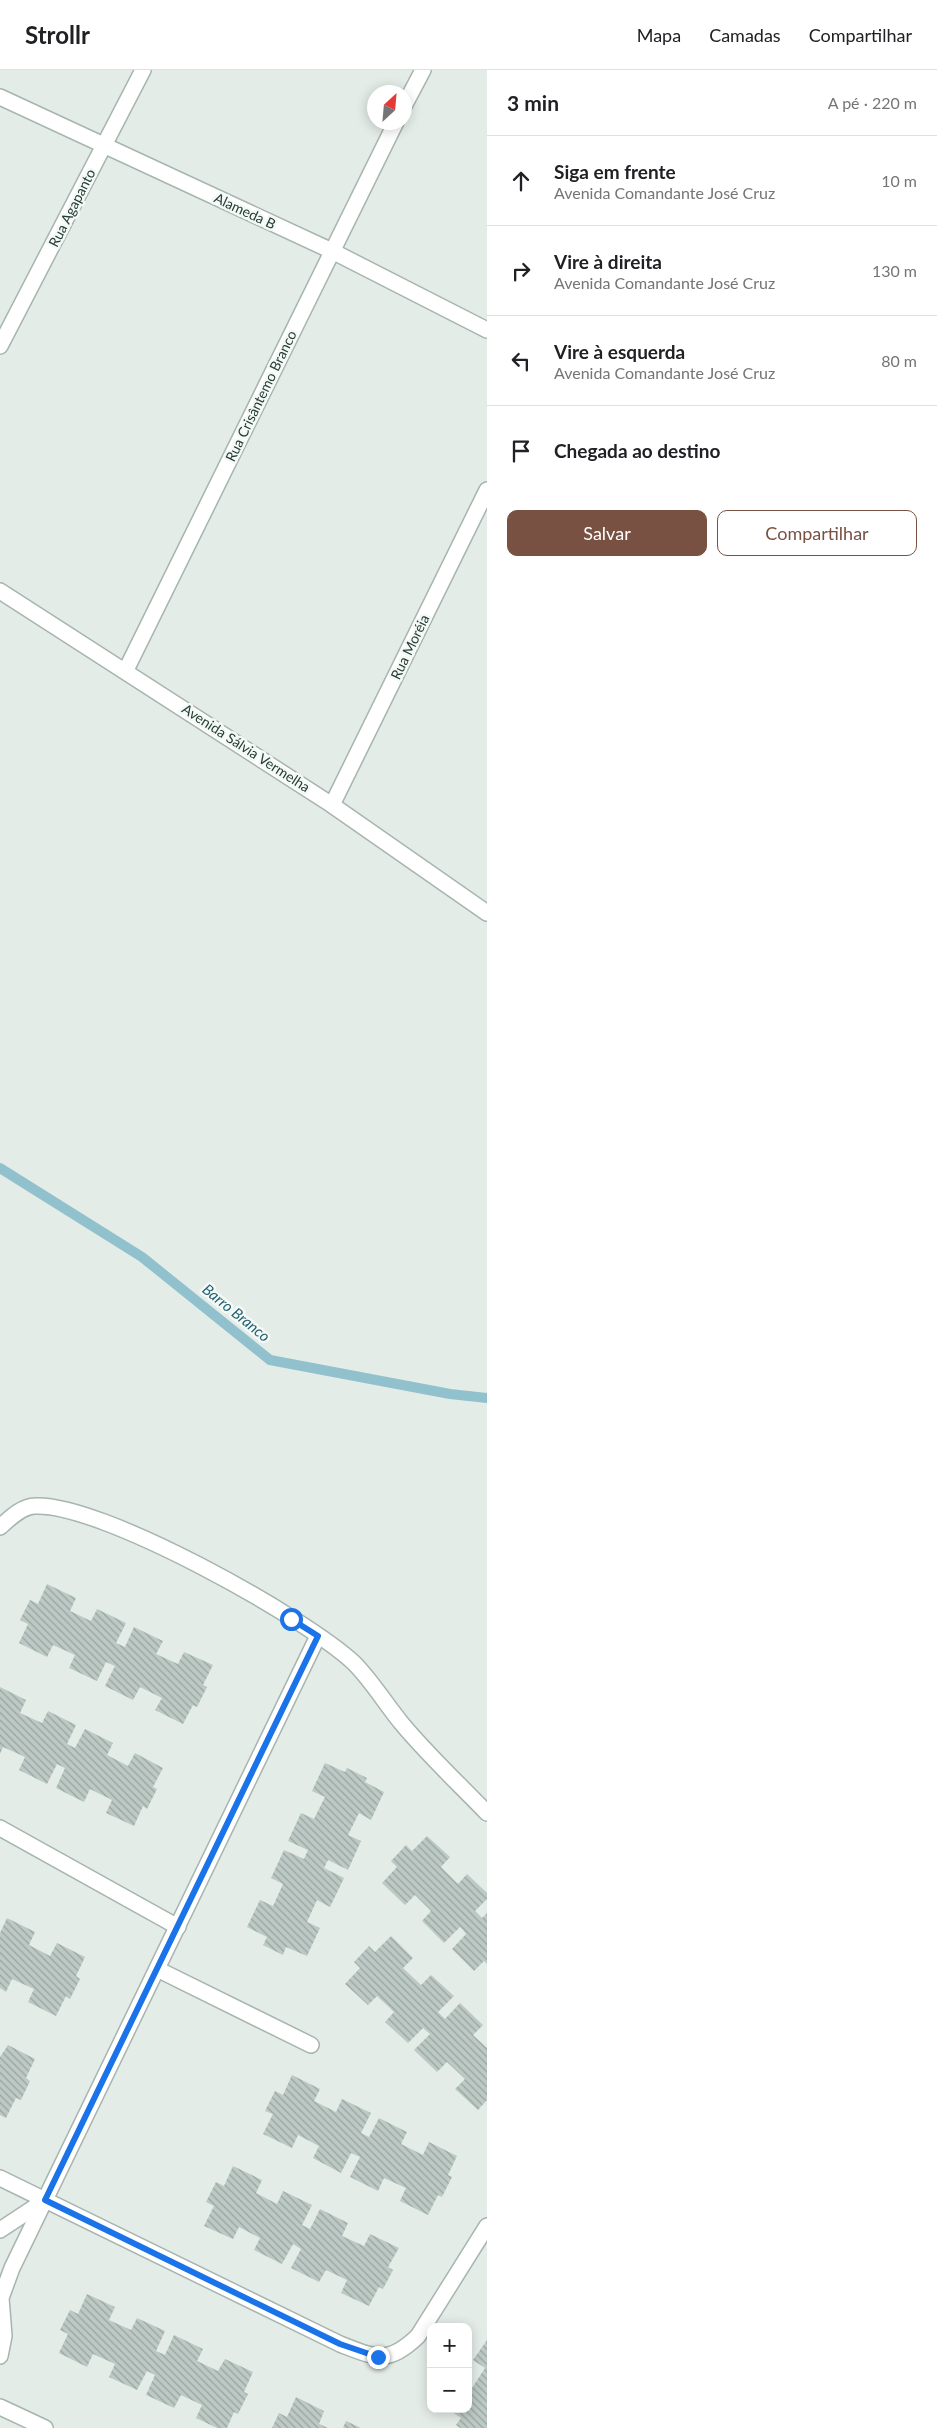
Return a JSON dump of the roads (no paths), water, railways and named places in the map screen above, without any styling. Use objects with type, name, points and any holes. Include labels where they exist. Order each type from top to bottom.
[{"type":"street","name":"Rua Agapanto","points":[[0,346],[143,70]]},
{"type":"street","points":[[412,91],[423,70]]},
{"type":"street","name":"Alameda B","points":[[0,98],[332,251],[487,330]]},
{"type":"street","name":"Rua Crisântemo Branco","points":[[126,670],[392,130]]},
{"type":"street","name":"Rua Moréia","points":[[332,805],[487,490]]},
{"type":"street","name":"Avenida Sálvia Vermelha","points":[[0,590],[332,805],[487,914]]},
{"type":"street","points":[[0,1527],[13,1516],[32,1506],[56,1506],[123,1529],[226,1580],[318,1636],[354,1664],[404,1727],[487,1813]]},
{"type":"street","points":[[0,2356],[4,2336],[1,2298],[12,2268],[318,1636]]},
{"type":"street","points":[[0,1828],[178,1926]]},
{"type":"street","points":[[157,1970],[311,2045]]},
{"type":"street","points":[[0,2178],[340,2344],[378,2357],[394,2355],[405,2349],[418,2336],[487,2226]]},
{"type":"street","points":[[0,2230],[45,2200]]},
{"type":"street","points":[[0,2407],[45,2428]]},
{"type":"waterway","name":"Barro Branco","points":[[0,1168],[142,1257],[270,1360],[450,1394],[487,1398]]}]
